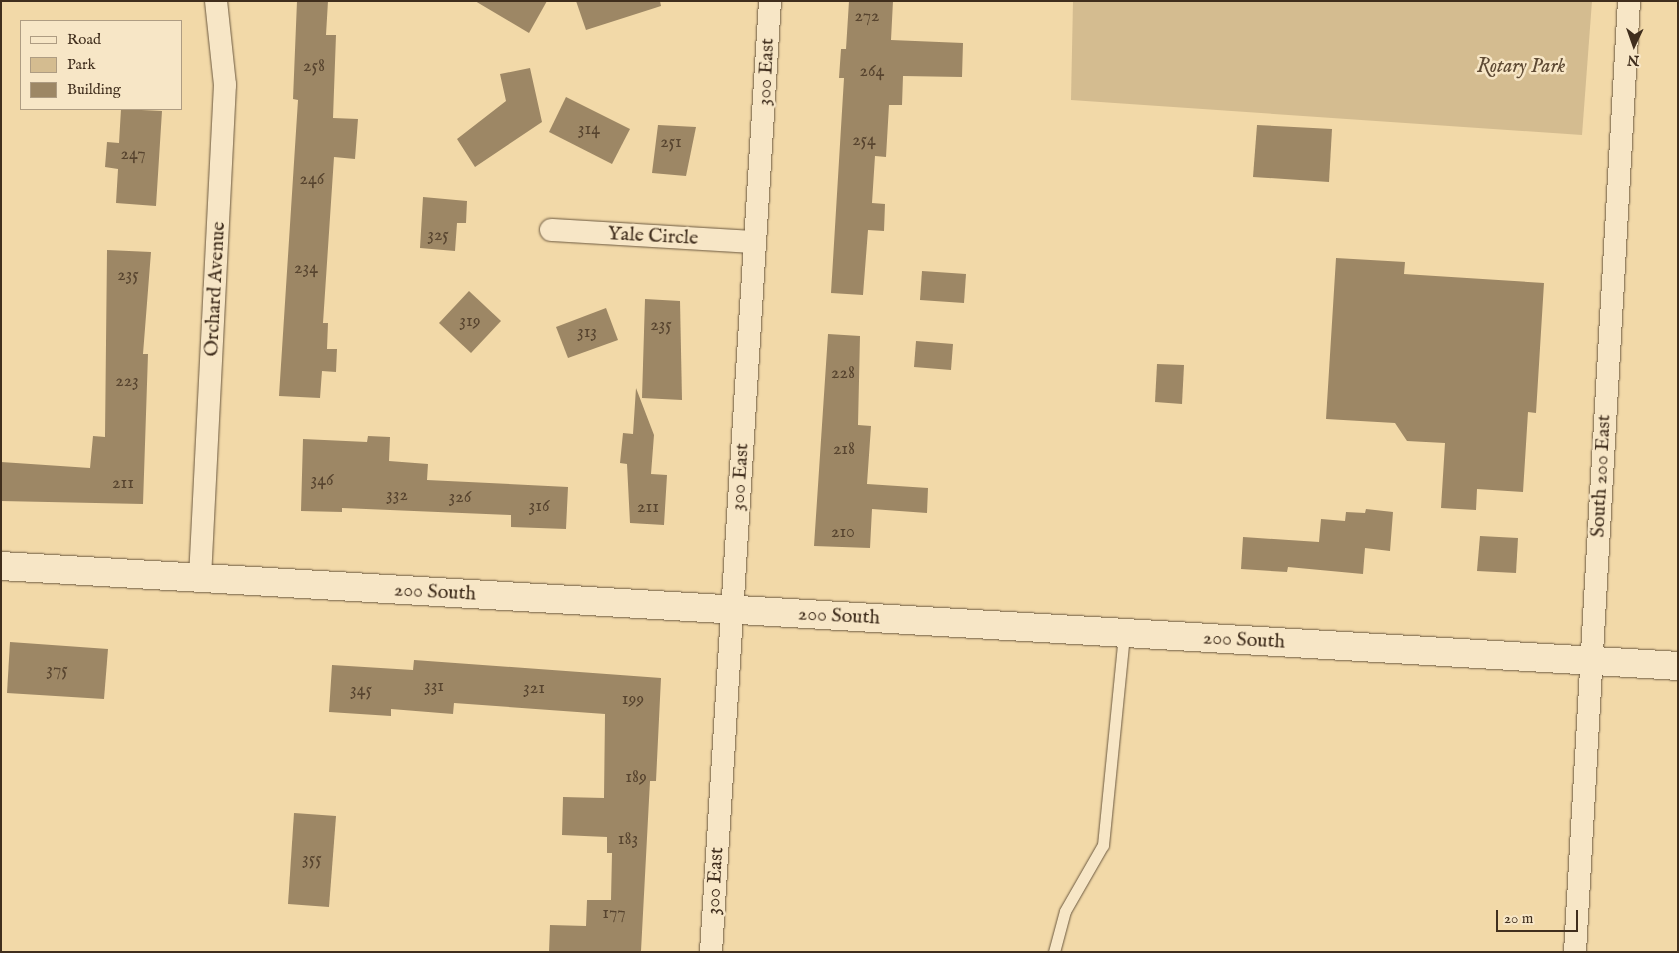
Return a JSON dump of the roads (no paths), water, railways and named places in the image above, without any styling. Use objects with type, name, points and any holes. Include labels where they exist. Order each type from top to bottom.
[{"type":"street","name":"Orchard Avenue","points":[[200,578],[225,85],[216,1]]},
{"type":"street","name":"300 East","points":[[711,952],[770,1]]},
{"type":"street","name":"South 200 East","points":[[1574,952],[1629,1]]},
{"type":"street","name":"Yale Circle","points":[[551,230],[755,242]]},
{"type":"street","name":"200 South","points":[[1,566],[1678,666]]},
{"type":"lane","points":[[1054,952],[1065,911],[1103,845],[1124,633]]},
{"type":"park label","name":"Rotary Park","points":[[1521,66]]}]
